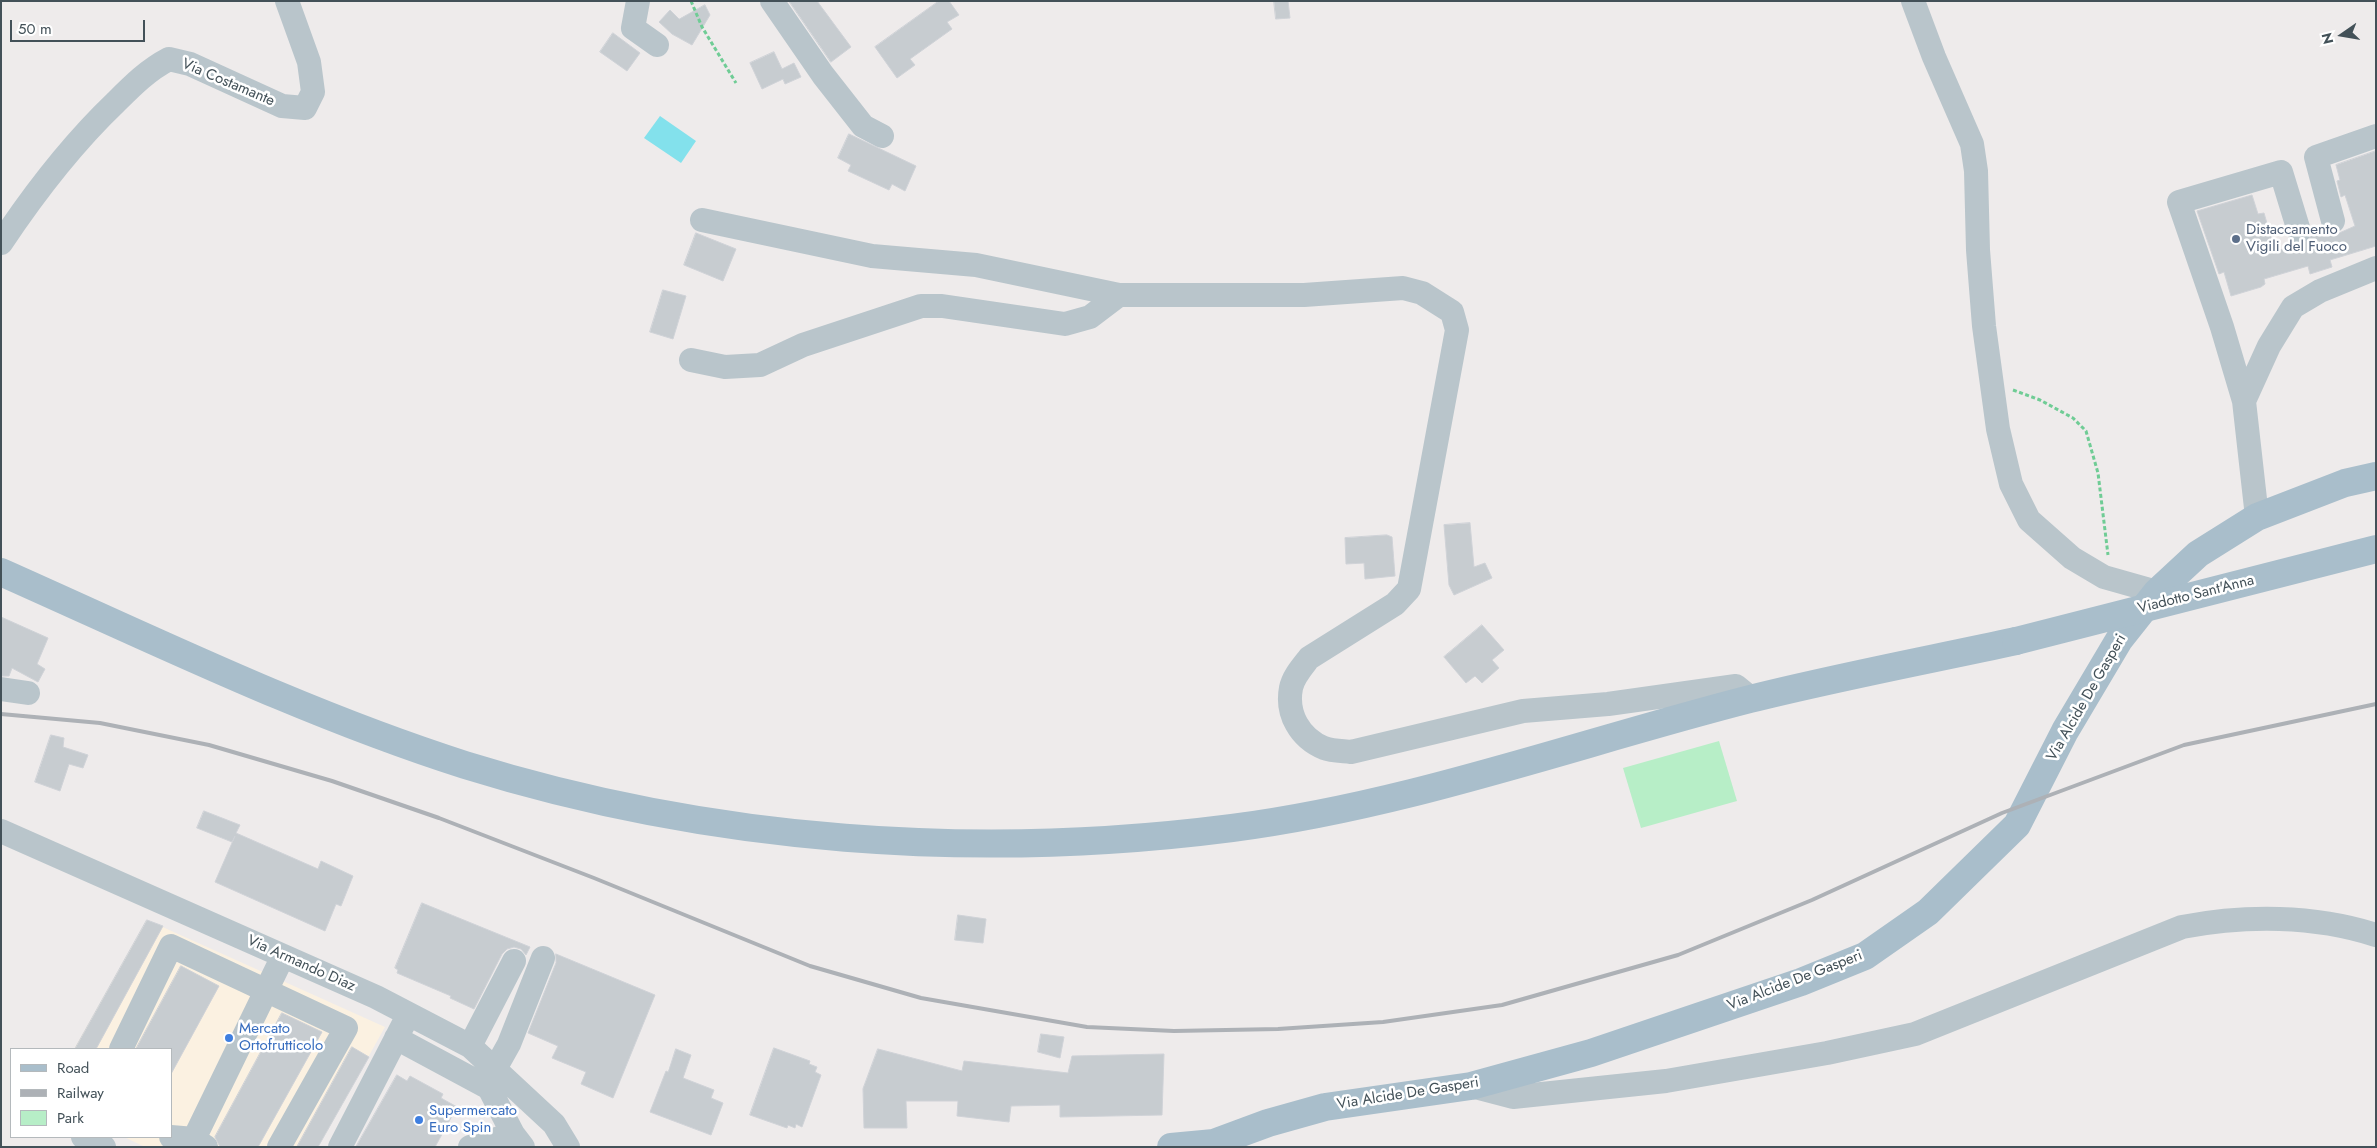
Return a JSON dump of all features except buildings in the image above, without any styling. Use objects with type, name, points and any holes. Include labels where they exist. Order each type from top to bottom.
[{"type":"main road","name":"Via Alcide De Gasperi","points":[[1170,1147],[1214,1144],[1268,1123],[1326,1108],[1471,1086],[1591,1053],[1801,982],[1865,956],[1928,912],[2016,825],[2065,731],[2114,648],[2157,592],[2198,554],[2256,517],[2345,483],[2376,476]]},
{"type":"main road","name":"Viadotto Sant'Anna","points":[[1,572],[245,682],[363,729],[467,765],[586,797],[690,820],[798,834],[905,842],[1021,843],[1140,838],[1235,828],[1366,804],[1752,699],[2016,641],[2376,549]]},
{"type":"street","name":"Via Costamante","points":[[1,242],[25,208],[86,131],[149,69],[169,59],[190,64],[282,106],[305,108],[313,92],[308,62],[287,1]]},
{"type":"street","points":[[638,1],[634,28],[658,45]]},
{"type":"street","points":[[772,1],[823,75],[863,126],[882,136]]},
{"type":"street","points":[[1914,1],[1934,57],[1972,144],[1976,171],[1978,250],[1984,326],[1998,429],[2011,484],[2029,520],[2072,558],[2104,577],[2157,592]]},
{"type":"street","points":[[2333,221],[2316,157],[2376,136]]},
{"type":"street","points":[[2256,517],[2244,401],[2222,327],[2179,202],[2281,172],[2299,231]]},
{"type":"street","points":[[702,220],[872,256],[976,265],[1119,295],[1304,295],[1403,288],[1422,293],[1452,312],[1457,330],[1409,589],[1395,604],[1309,658],[1299,671],[1291,688],[1292,716],[1303,735],[1325,748],[1351,752],[1523,710],[1608,704],[1736,686],[1752,699]]},
{"type":"street","points":[[2244,401],[2269,346],[2293,307],[2320,291],[2376,268]]},
{"type":"street","points":[[691,360],[725,367],[760,365],[812,342],[921,306],[942,306],[1065,324],[1090,317],[1119,295]]},
{"type":"street","points":[[1,689],[28,693]]},
{"type":"street","name":"Via Armando Diaz","points":[[1,831],[283,956],[470,1046],[554,1124],[568,1147]]},
{"type":"street","points":[[1471,1086],[1513,1097],[1666,1080],[1827,1053],[1915,1034],[2182,927],[2219,920],[2302,920],[2354,928],[2376,935]]},
{"type":"street","points":[[121,1048],[171,946],[346,1028],[280,1147]]},
{"type":"street","points":[[190,1141],[283,956]]},
{"type":"street","points":[[495,1069],[509,1044],[543,958]]},
{"type":"street","points":[[470,1046],[514,961]]},
{"type":"street","points":[[340,1147],[409,1015]]},
{"type":"street","points":[[396,1038],[489,1088],[518,1140],[470,1147]]},
{"type":"street","points":[[85,1138],[104,1147]]},
{"type":"path","points":[[691,1],[702,27],[736,83]]},
{"type":"path","points":[[1992,382],[2040,400],[2073,418],[2086,431],[2098,473],[2109,560],[2104,577]]},
{"type":"shaded area","name":"Mercato Ortofrutticolo","points":[[147,920],[385,1027],[318,1147],[145,1147],[126,1138],[172,1138],[172,1048],[75,1048]]},
{"type":"green space","points":[[1719,741],[1737,801],[1641,828],[1623,768]]},
{"type":"water","points":[[660,116],[696,141],[681,163],[644,138]]},
{"type":"railway","points":[[1,714],[100,723],[209,745],[332,781],[439,818],[594,878],[810,966],[921,998],[1087,1027],[1174,1031],[1278,1029],[1383,1022],[1502,1005],[1678,955],[1812,900],[2002,813],[2184,745],[2376,704]]},
{"type":"place","name":"Distaccamento Vigili del Fuoco","points":[[2236,239]]},
{"type":"place","name":"Mercato Ortofrutticolo","points":[[229,1038]]},
{"type":"place","name":"Supermercato Euro Spin","points":[[419,1120]]}]
